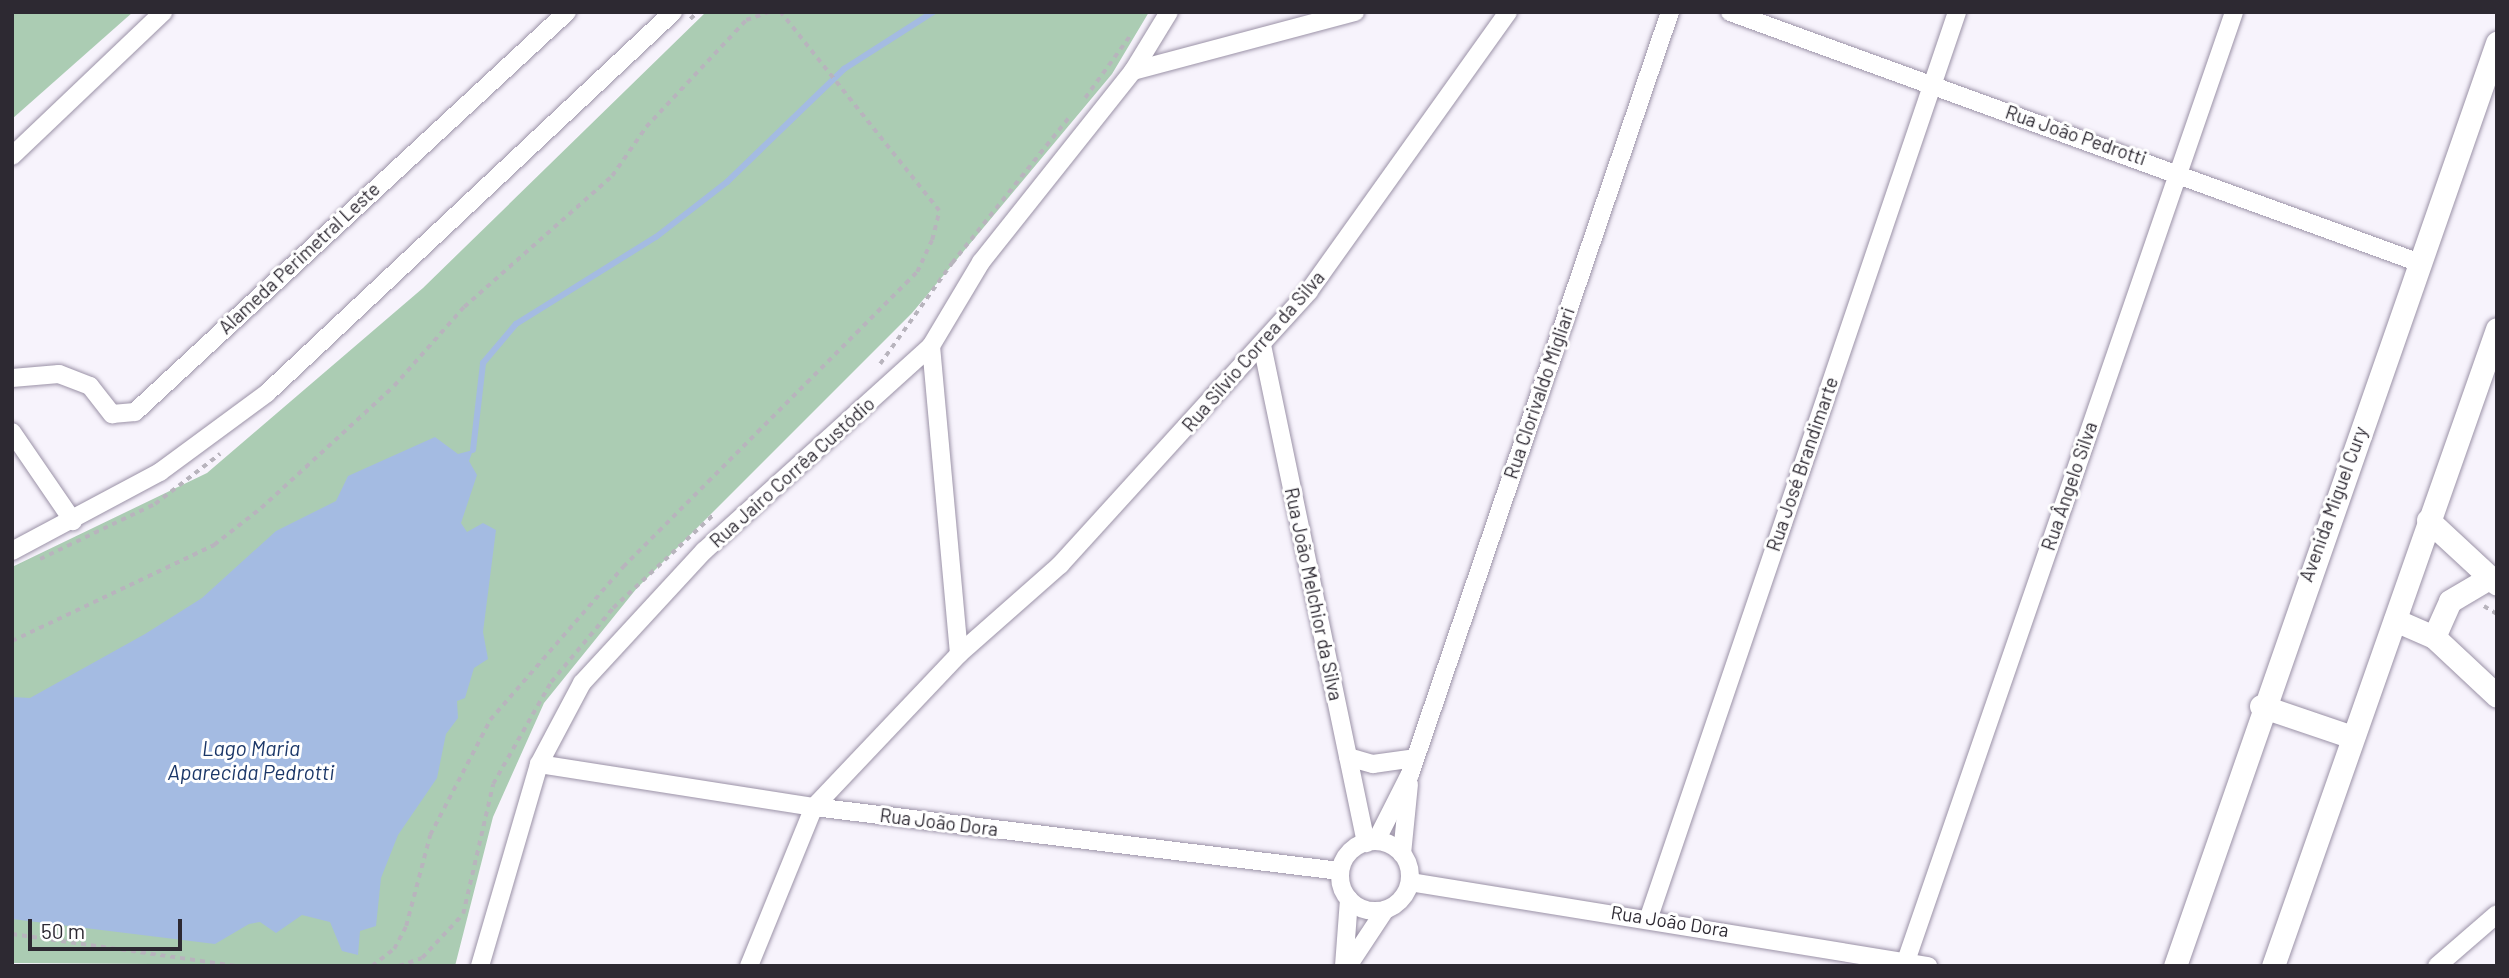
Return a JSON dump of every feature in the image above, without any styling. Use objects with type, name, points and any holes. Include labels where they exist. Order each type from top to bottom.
[{"type":"street","points":[[12,156],[163,12]]},
{"type":"street","name":"Alameda Perimetral Leste","points":[[12,378],[59,374],[90,386],[112,414],[135,412],[567,12]]},
{"type":"street","points":[[13,547],[73,521],[160,472],[267,393],[673,12]]},
{"type":"street","name":"Rua Jairo Corrêa Custódio","points":[[480,966],[540,764],[582,683],[704,551],[931,346],[981,262],[1133,71],[1169,12]]},
{"type":"street","points":[[1133,71],[1355,12]]},
{"type":"street","name":"Rua Silvio Correa da Silva","points":[[749,966],[814,807],[959,654],[1060,565],[1262,345],[1309,291],[1507,12]]},
{"type":"street","name":"Rua Clorivaldo Migliari","points":[[1371,842],[1412,766],[1670,12]]},
{"type":"street","name":"Rua João Pedrotti","points":[[1730,12],[2178,171],[2420,263]]},
{"type":"street","name":"Rua José Brandimarte","points":[[1649,917],[1957,12]]},
{"type":"street","name":"Rua Ângelo Silva","points":[[1906,961],[2234,12]]},
{"type":"street","name":"Avenida Miguel Cury","points":[[2175,966],[2261,706],[2497,43]]},
{"type":"street","points":[[2273,966],[2497,329]]},
{"type":"street","name":"Rua João Melchior da Silva","points":[[1262,345],[1348,757],[1371,842]]},
{"type":"street","points":[[931,346],[959,654]]},
{"type":"street","points":[[12,432],[73,521]]},
{"type":"street","points":[[2428,520],[2493,581],[2450,601],[2434,638]]},
{"type":"street","points":[[2395,620],[2434,638],[2497,696]]},
{"type":"street","points":[[2261,706],[2352,737]]},
{"type":"street","points":[[1348,757],[1373,764],[1412,766]]},
{"type":"street","name":"Rua João Dora","points":[[540,764],[814,807],[1340,871]]},
{"type":"street","name":"Rua Clorivaldo Migliari","points":[[1402,854],[1412,766]]},
{"type":"street","points":[[1371,842],[1402,854],[1410,881],[1402,900],[1385,910],[1346,966],[1349,899],[1340,871],[1349,853],[1371,842]]},
{"type":"street","name":"Rua João Dora","points":[[1410,881],[1649,917],[1928,966]]},
{"type":"street","points":[[1349,899],[1365,910],[1385,910]]},
{"type":"street","points":[[2437,966],[2497,914]]},
{"type":"path","points":[[12,641],[214,545],[261,508],[394,386],[464,307],[612,176],[646,127],[746,20],[769,12]]},
{"type":"path","points":[[372,966],[394,949],[406,926],[430,835],[489,720],[623,568],[917,272],[939,211],[845,97],[780,12]]},
{"type":"path","points":[[2482,604],[2497,614]]},
{"type":"path","points":[[12,934],[238,966]]},
{"type":"green space","points":[[12,12],[133,12],[12,119]]},
{"type":"green space","points":[[706,12],[1149,12],[1112,74],[912,313],[637,588],[544,703],[493,817],[455,966],[12,963],[12,567],[207,473],[423,288]]},
{"type":"water","name":"Lago Maria Aparecida Pedrotti","points":[[435,437],[458,454],[473,450],[469,461],[477,475],[461,523],[467,532],[483,523],[496,530],[483,632],[488,659],[474,668],[465,698],[457,701],[458,718],[446,734],[437,778],[398,835],[381,878],[376,926],[360,931],[358,955],[342,951],[330,922],[302,915],[276,933],[260,922],[249,924],[215,944],[12,919],[12,697],[30,698],[145,634],[202,598],[276,531],[336,501],[348,476]]},
{"type":"waterway","points":[[473,450],[483,363],[516,324],[656,237],[727,182],[844,69],[933,12]]}]
